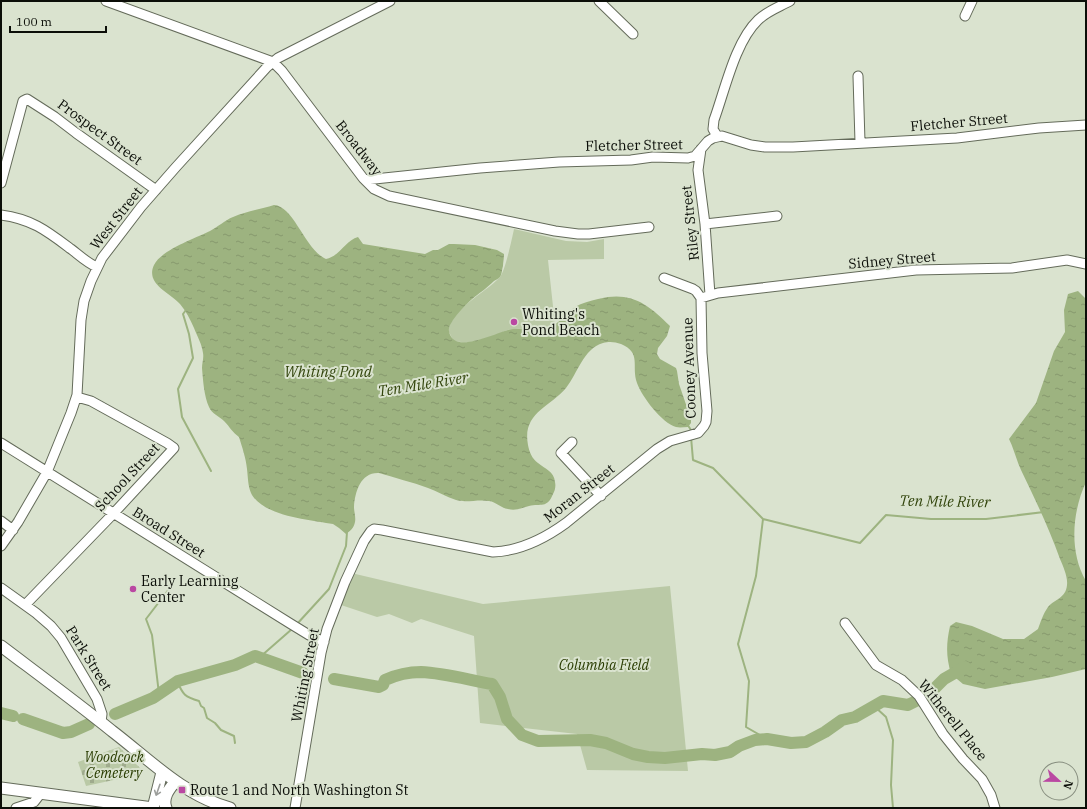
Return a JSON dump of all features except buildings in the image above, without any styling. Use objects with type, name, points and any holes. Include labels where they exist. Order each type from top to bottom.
[{"type":"main road","points":[[1,646],[101,722],[176,782],[201,797],[230,808]]},
{"type":"main road","points":[[1,788],[153,808],[162,772]]},
{"type":"main road","points":[[166,808],[165,799],[167,792],[176,782]]},
{"type":"street","name":"Broadway","points":[[106,1],[273,62],[282,71],[365,180],[374,189],[389,196],[555,231],[578,234],[649,227]]},
{"type":"street","name":"West Street","points":[[1,546],[13,530],[47,472],[71,413],[79,380],[80,320],[84,301],[97,267],[108,248],[156,190],[247,88],[273,62],[278,58],[390,1]]},
{"type":"street","points":[[599,1],[633,34]]},
{"type":"street","points":[[717,136],[714,129],[714,120],[735,60],[746,34],[766,13],[790,1]]},
{"type":"street","points":[[965,16],[972,1]]},
{"type":"street","points":[[858,76],[860,142]]},
{"type":"street","name":"Prospect Street","points":[[1,184],[22,101],[27,99],[55,117],[156,190]]},
{"type":"street","name":"Fletcher Street","points":[[365,180],[480,168],[559,162],[631,160],[653,157],[688,158],[695,156],[708,141],[717,136],[728,137],[765,147],[957,138],[1039,128],[1086,125]]},
{"type":"street","name":"Riley Street","points":[[701,149],[698,170],[710,295]]},
{"type":"street","points":[[1,215],[19,219],[44,228],[88,262],[97,267]]},
{"type":"street","points":[[704,224],[777,216]]},
{"type":"street","name":"Sidney Street","points":[[701,298],[751,288],[916,270],[1012,268],[1067,260],[1086,264]]},
{"type":"street","name":"Cooney Avenue","points":[[657,449],[670,441],[692,435],[701,430],[704,426],[706,417],[702,353],[701,298],[696,291],[664,278]]},
{"type":"street","name":"School Street","points":[[24,605],[113,514],[174,448],[90,401],[76,396]]},
{"type":"street","points":[[572,442],[561,454],[600,496]]},
{"type":"street","name":"Broad Street","points":[[1,443],[290,624],[324,642]]},
{"type":"street","name":"Moran Street","points":[[371,531],[382,530],[493,552],[526,546],[552,533],[657,449]]},
{"type":"street","points":[[1,521],[13,530]]},
{"type":"street","name":"Whiting Street","points":[[295,808],[318,669],[324,642],[345,582],[364,541],[371,531]]},
{"type":"street","name":"Park Street","points":[[1,588],[51,626],[66,645],[97,699],[102,714],[101,722]]},
{"type":"street","name":"Witherell Place","points":[[845,623],[876,665],[902,680],[920,698],[943,734],[963,759],[982,779],[991,795],[995,808]]},
{"type":"street","points":[[16,808],[34,802],[41,793]]},
{"type":"green space","points":[[514,229],[566,241],[587,242],[604,239],[604,259],[548,260],[555,325],[550,328],[539,331],[510,329],[490,337],[471,342],[459,342],[453,340],[448,330],[457,314],[463,307],[502,274]]},
{"type":"green space","name":"Columbia Field","points":[[347,572],[483,604],[670,586],[688,771],[587,770],[577,734],[480,723],[474,636],[421,619],[412,623],[389,614],[377,617],[338,604],[342,578]]},
{"type":"green space","name":"Woodcock Cemetery","points":[[119,747],[142,770],[141,774],[86,786],[78,762]]},
{"type":"water","name":"Whiting Pond","points":[[274,205],[281,207],[288,213],[312,247],[326,259],[335,255],[350,241],[358,237],[363,244],[425,254],[433,250],[438,250],[449,244],[454,244],[475,245],[497,250],[504,254],[500,277],[466,305],[455,317],[450,326],[449,331],[452,338],[459,342],[478,340],[513,329],[538,331],[546,329],[558,322],[575,307],[598,299],[609,297],[629,298],[646,305],[670,326],[667,336],[658,348],[657,354],[660,359],[676,368],[679,384],[691,423],[688,427],[676,427],[671,425],[659,415],[643,395],[637,383],[635,377],[635,360],[632,352],[621,344],[606,342],[590,350],[566,388],[538,412],[529,425],[527,434],[531,455],[553,475],[554,478],[554,491],[551,499],[546,504],[533,505],[514,510],[489,501],[460,501],[452,499],[431,489],[379,473],[368,476],[363,479],[360,484],[354,507],[354,524],[352,529],[346,534],[333,524],[288,516],[265,507],[257,501],[251,493],[246,461],[239,437],[209,407],[203,383],[202,350],[191,321],[180,304],[156,283],[152,272],[154,265],[158,260],[171,249],[210,231],[233,217]]},
{"type":"water","points":[[1078,291],[1086,299],[1086,482],[1078,506],[1074,532],[1077,558],[1086,581],[1086,669],[1052,677],[985,689],[963,684],[951,674],[949,668],[947,650],[950,626],[956,622],[972,626],[1003,639],[1024,639],[1038,629],[1043,615],[1048,607],[1065,593],[1067,579],[1064,568],[1047,525],[1019,466],[1009,439],[1036,403],[1054,351],[1065,332],[1064,310],[1068,294]]},
{"type":"waterway","points":[[186,310],[183,314],[189,334],[193,358],[178,389],[182,417],[211,471]]},
{"type":"waterway","name":"Ten Mile River","points":[[687,424],[691,430],[691,433]]},
{"type":"waterway","name":"Ten Mile River","points":[[691,437],[693,460],[713,468],[763,519],[860,543],[886,515],[931,519],[986,519],[1044,512]]},
{"type":"waterway","points":[[763,519],[756,576],[738,644],[749,681],[746,727],[767,739]]},
{"type":"waterway","name":"Ten Mile River","points":[[297,624],[329,589],[346,546],[347,532]]},
{"type":"waterway","points":[[159,694],[152,635],[146,619],[169,589]]},
{"type":"waterway","name":"Ten Mile River","points":[[260,657],[292,629]]},
{"type":"waterway","name":"Ten Mile River","points":[[115,714],[153,698],[178,681],[235,665],[255,656],[303,673]]},
{"type":"waterway","name":"Ten Mile River","points":[[334,679],[379,687],[383,685],[385,680],[407,673],[421,672],[448,675],[492,684],[500,697],[507,719],[522,735],[538,741],[590,740],[606,743],[633,754],[665,758],[702,754],[715,755],[730,752],[739,746],[755,740],[767,739],[791,743],[806,742],[825,732],[842,720],[855,717],[883,701],[908,705],[928,695],[944,679],[965,667]]},
{"type":"waterway","points":[[177,681],[185,695],[199,701],[201,706],[204,708],[207,718],[215,723],[221,730],[234,736],[235,743]]},
{"type":"waterway","points":[[874,706],[886,717],[893,740],[891,785],[893,808]]},
{"type":"waterway","name":"Ten Mile River","points":[[1,713],[13,716]]},
{"type":"waterway","name":"Ten Mile River","points":[[23,719],[63,733],[71,732],[89,724]]},
{"type":"place","name":"Whiting's Pond Beach","points":[[514,322]]},
{"type":"place","name":"Early Learning Center","points":[[133,589]]},
{"type":"place","name":"Route 1 and North Washington St","points":[[182,790]]}]
